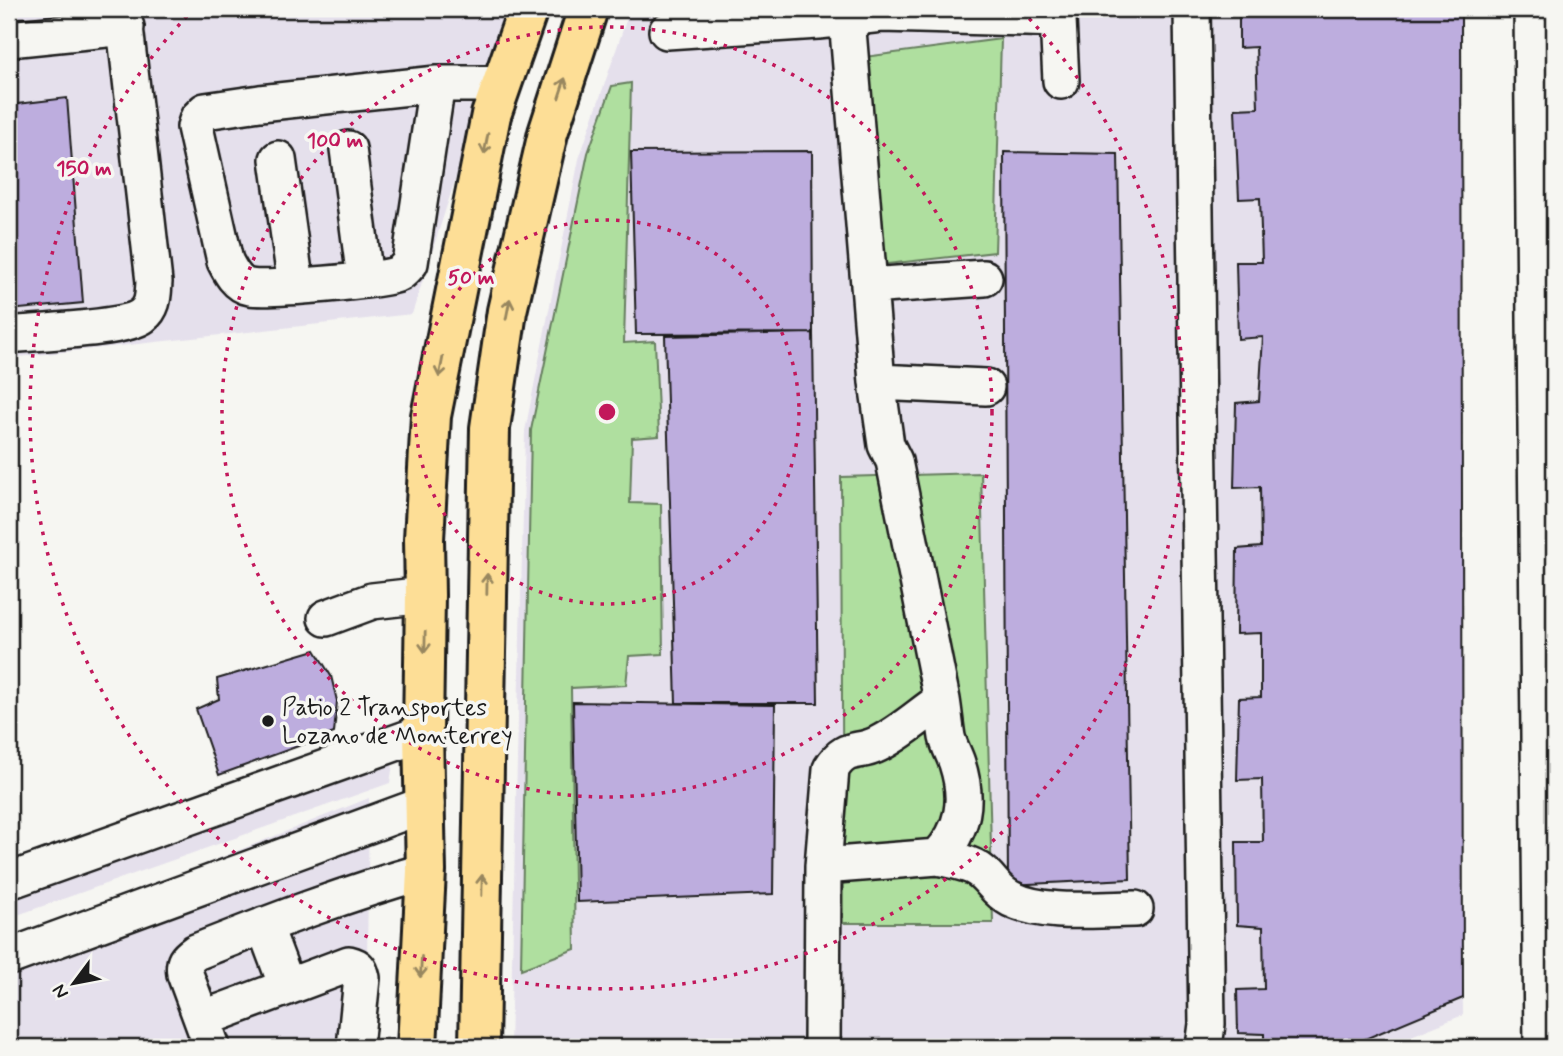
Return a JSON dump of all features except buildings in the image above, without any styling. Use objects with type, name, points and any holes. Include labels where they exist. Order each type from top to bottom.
[{"type":"main road","points":[[417,1047],[426,871],[423,733],[424,539],[431,416],[491,115],[528,9]]},
{"type":"main road","points":[[479,1037],[490,428],[507,312],[548,133],[588,9]]},
{"type":"main road","points":[[424,919],[451,919],[459,926],[479,1037]]},
{"type":"street","points":[[1192,9],[1207,1024],[1204,1047]]},
{"type":"street","points":[[1532,9],[1545,318],[1542,1047]]},
{"type":"street","points":[[667,31],[882,11],[1058,19],[1061,81]]},
{"type":"street","points":[[827,16],[869,286],[877,382],[886,444],[894,461],[948,739],[963,790],[960,825],[950,844],[937,858]]},
{"type":"street","points":[[9,39],[125,18],[154,282],[153,302],[142,316],[123,324],[9,335]]},
{"type":"street","points":[[437,85],[410,263],[398,274],[365,279],[249,288],[240,283],[225,261],[195,127],[198,118],[205,111],[437,85],[502,85]]},
{"type":"street","points":[[348,149],[365,279]]},
{"type":"street","points":[[278,159],[296,286]]},
{"type":"street","points":[[869,286],[984,278]]},
{"type":"street","points":[[877,382],[986,387]]},
{"type":"street","points":[[326,618],[372,601],[425,594]]},
{"type":"street","points":[[822,1047],[823,866],[831,769],[839,757],[852,750],[875,746],[942,699]]},
{"type":"street","points":[[9,881],[423,733]]},
{"type":"street","points":[[9,957],[426,804]]},
{"type":"street","points":[[823,866],[937,858],[957,861],[979,870],[995,889],[1012,899],[1037,908],[1135,909]]},
{"type":"street","points":[[355,1047],[362,978],[356,965],[349,964],[287,986],[207,1033],[185,974],[186,958],[264,925],[372,886],[426,871]]},
{"type":"street","points":[[264,925],[287,986]]},
{"type":"shaded area","points":[[9,9],[510,9],[412,314],[9,358]]},
{"type":"shaded area","points":[[630,9],[1453,9],[1463,1015],[1384,1047],[510,1047],[525,431],[579,159]]},
{"type":"shaded area","points":[[398,732],[390,783],[9,918],[9,869]]},
{"type":"shaded area","points":[[369,798],[366,1047],[9,1047],[9,943]]},
{"type":"green space","points":[[1001,39],[995,252],[878,265],[864,57]]},
{"type":"green space","points":[[631,83],[624,343],[655,341],[659,436],[632,438],[630,503],[661,504],[663,654],[629,656],[626,685],[571,688],[575,949],[521,969],[531,430],[588,153],[612,86]]},
{"type":"green space","points":[[981,473],[993,923],[843,923],[841,477]]},
{"type":"place","name":"Patio 2 Transportes Lozano de Monterrey","points":[[268,721]]}]
